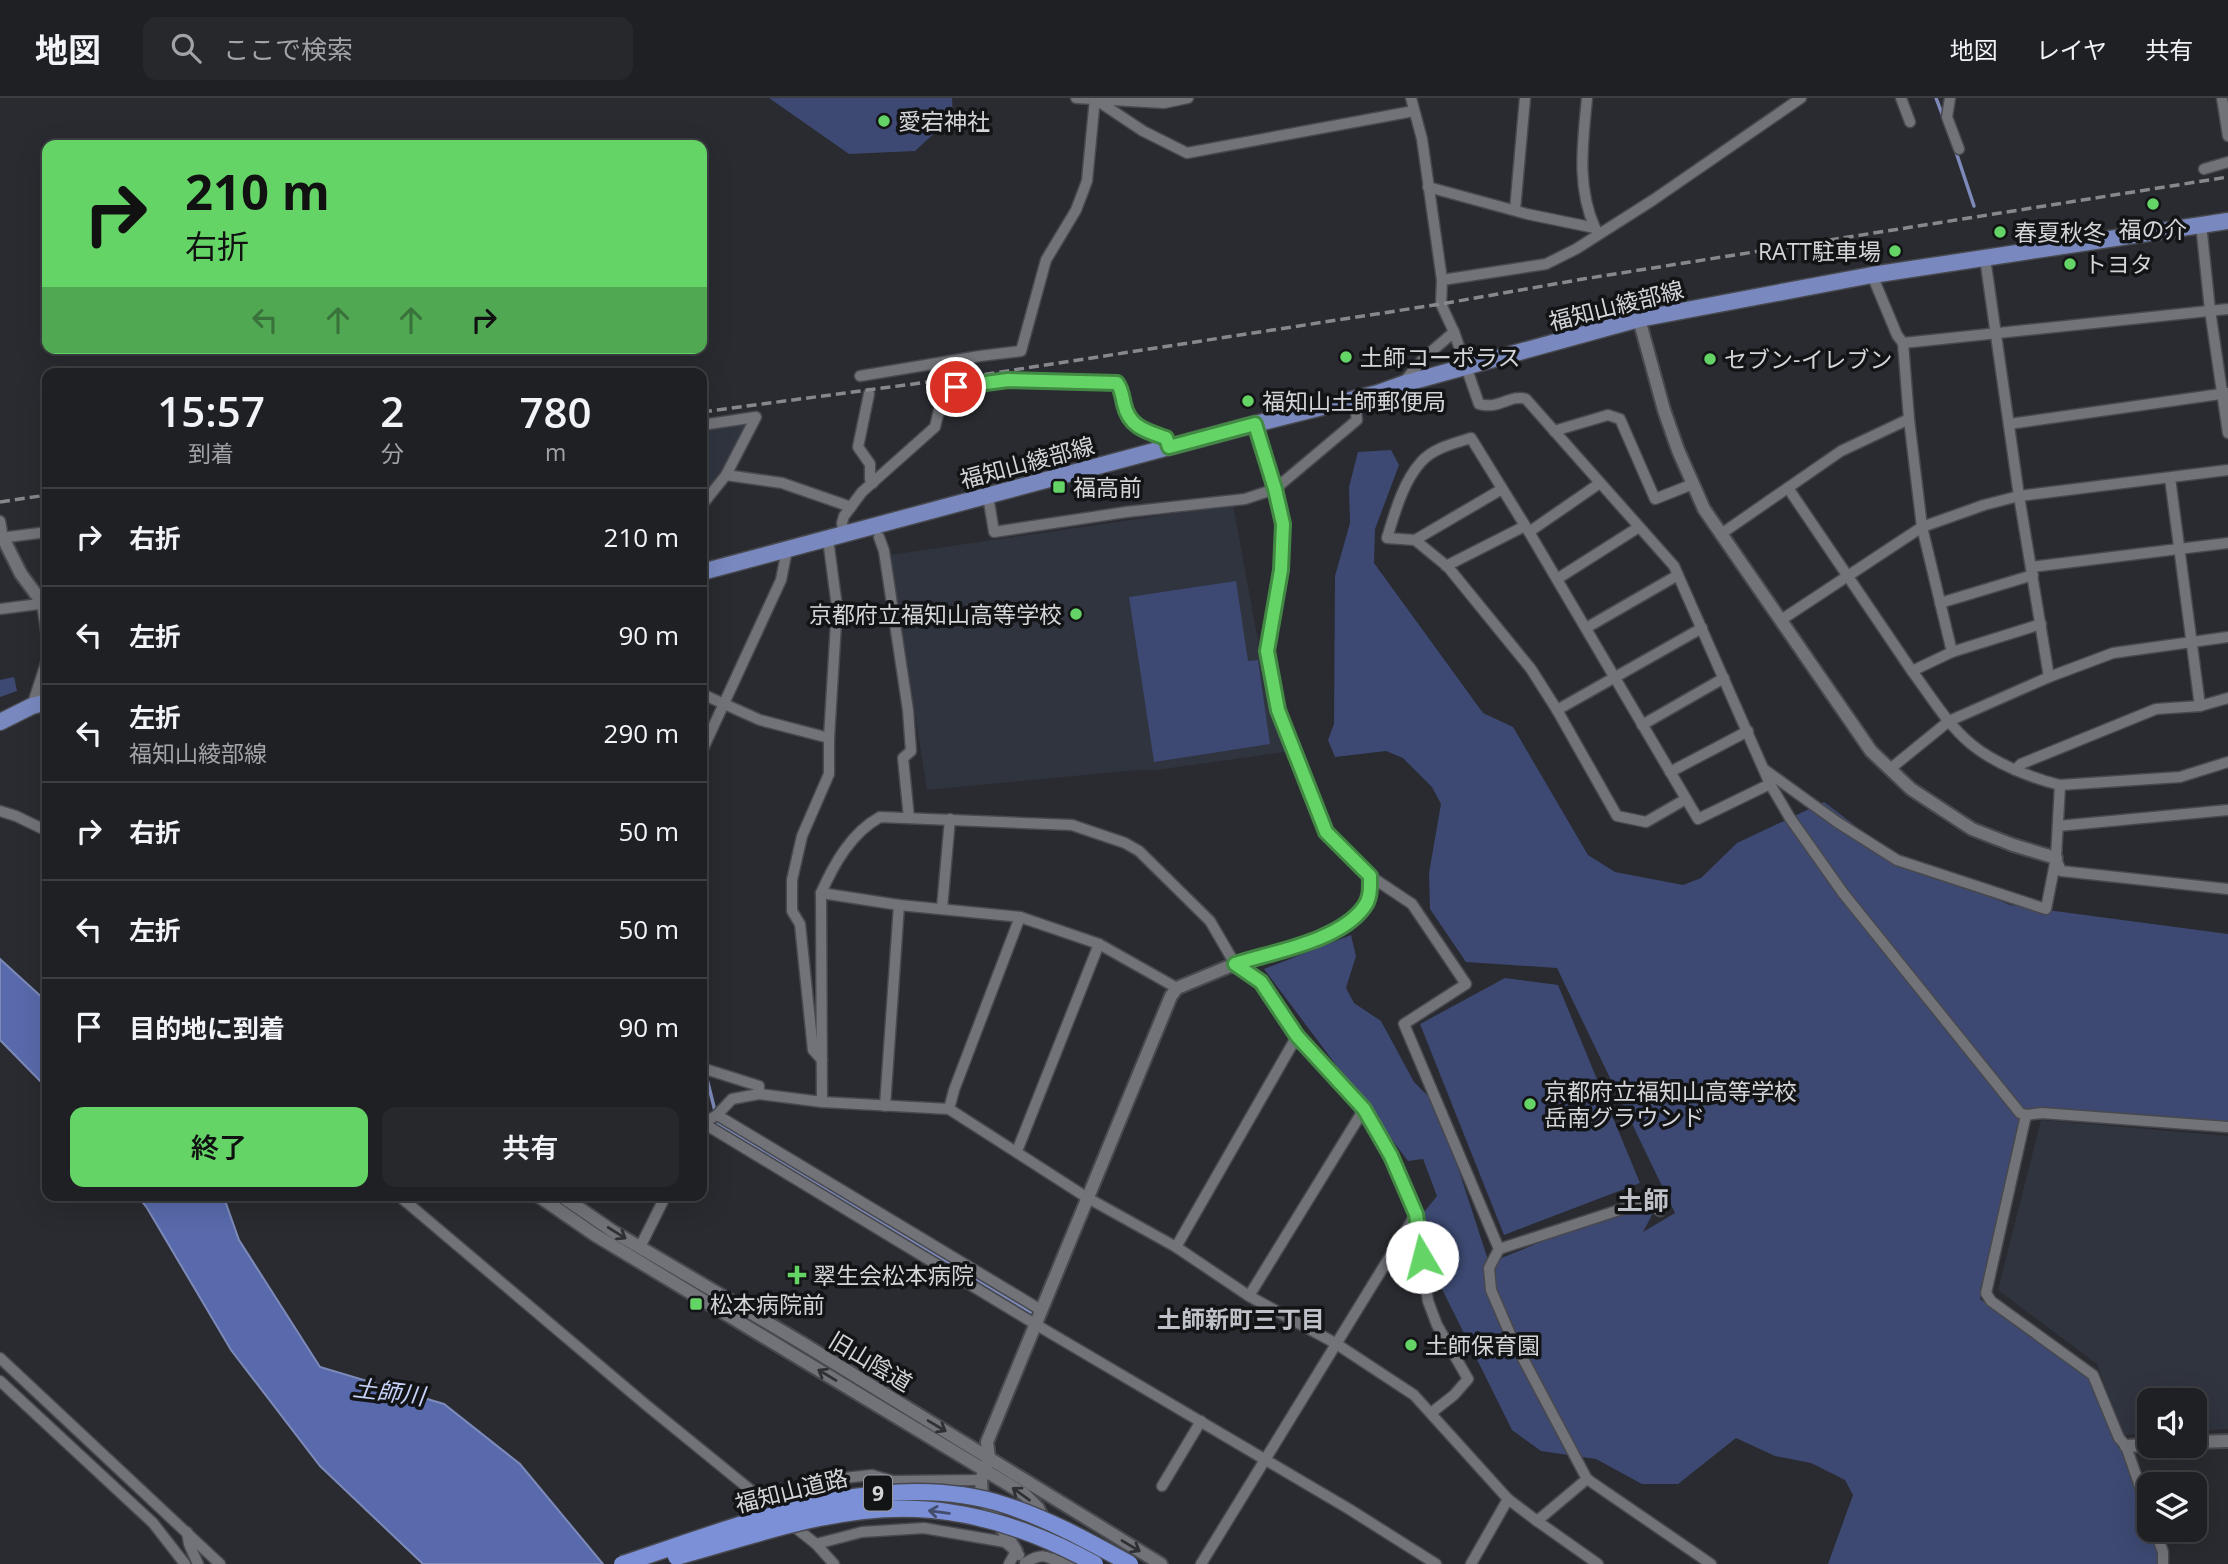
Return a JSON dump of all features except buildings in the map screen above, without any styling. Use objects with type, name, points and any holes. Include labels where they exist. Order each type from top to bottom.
[{"type":"highway","name":"福知山道路","points":[[622,1564],[814,1504],[854,1496],[918,1492],[1003,1504],[1051,1523],[1130,1564]]},
{"type":"highway","name":"福知山道路","points":[[651,1564],[814,1520],[882,1510],[918,1509],[999,1522],[1046,1540],[1095,1564]]},
{"type":"main road","name":"福知山綾部線","points":[[707,571],[1378,393],[1465,366],[1639,319],[1872,275],[2228,221]]},
{"type":"main road","points":[[0,722],[40,704]]},
{"type":"street","points":[[1076,98],[1164,103],[1188,98]]},
{"type":"street","points":[[1411,98],[1422,139],[1442,280],[1441,304],[1454,332],[1479,404],[1490,407],[1520,397],[1526,399],[1674,566],[1770,783],[1790,818],[1843,893],[2020,1113],[2228,1127]]},
{"type":"street","points":[[1515,211],[1525,98]]},
{"type":"street","points":[[1587,98],[1581,159],[1583,192],[1597,231]]},
{"type":"street","points":[[1442,280],[1546,264],[1801,98]]},
{"type":"street","points":[[1901,98],[1910,122]]},
{"type":"street","points":[[1950,98],[1947,117],[1959,149]]},
{"type":"street","points":[[2222,98],[2228,136]]},
{"type":"street","points":[[1095,99],[1143,131],[1187,153],[1413,111]]},
{"type":"street","points":[[860,376],[1021,351],[1046,260],[1076,210],[1087,181],[1095,99]]},
{"type":"street","points":[[2204,169],[2228,162]]},
{"type":"street","points":[[1428,187],[1597,231]]},
{"type":"street","points":[[2201,224],[2210,310],[2225,393],[2228,433]]},
{"type":"street","points":[[1985,258],[2019,496],[2049,677]]},
{"type":"street","points":[[1872,275],[1885,310],[1903,343],[1922,527],[1952,652]]},
{"type":"street","points":[[1903,343],[2228,309]]},
{"type":"street","points":[[1639,319],[1664,410],[1704,509],[1871,751],[1911,789],[1972,829],[2056,858],[2062,871],[2228,889]]},
{"type":"street","points":[[1403,384],[1425,357],[1454,332]]},
{"type":"street","points":[[844,534],[844,516],[873,484],[935,427],[942,398],[956,387],[1008,380],[1117,383],[1130,421],[1137,427],[1166,438],[1169,447]]},
{"type":"street","points":[[2009,424],[2225,393]]},
{"type":"street","points":[[869,394],[858,447],[870,464],[870,479],[873,484]]},
{"type":"street","points":[[988,496],[994,532],[1126,512],[1245,499],[1275,489],[1357,420],[1354,398]]},
{"type":"street","points":[[1554,431],[1608,415],[1620,419],[1655,499],[1693,484]]},
{"type":"street","points":[[707,424],[756,417],[726,475],[707,499]]},
{"type":"street","points":[[1721,534],[1841,451],[1909,419]]},
{"type":"street","points":[[1255,424],[1283,524],[1281,570],[1267,651],[1278,710],[1326,832],[1370,876],[1412,904],[1466,984],[1404,1024],[1499,1249]]},
{"type":"street","points":[[1502,489],[1416,540],[1387,538],[1406,485],[1422,460],[1448,445],[1471,438],[1557,579],[1699,819],[1770,783]]},
{"type":"street","points":[[1781,621],[1922,527],[2019,496],[2228,470]]},
{"type":"street","points":[[726,475],[782,483],[851,507]]},
{"type":"street","points":[[2170,478],[2200,706]]},
{"type":"street","points":[[1446,566],[1527,529],[1600,483]]},
{"type":"street","points":[[1788,488],[1912,671],[1971,744],[2033,779],[2060,785],[2180,777],[2228,762]]},
{"type":"street","points":[[0,521],[2,538],[21,574],[42,601]]},
{"type":"street","points":[[1557,579],[1639,527]]},
{"type":"street","points":[[2,538],[42,533]]},
{"type":"street","points":[[879,537],[884,551],[908,710],[911,751],[903,758],[909,818]]},
{"type":"street","points":[[822,1060],[813,1050],[800,924],[792,911],[792,880],[802,836],[829,774],[837,607],[828,539]]},
{"type":"street","points":[[1416,540],[1446,566],[1531,669],[1617,816],[1646,822],[1686,799]]},
{"type":"street","points":[[1940,603],[2032,571],[2228,543]]},
{"type":"street","points":[[707,740],[781,580],[787,550]]},
{"type":"street","points":[[1586,628],[1678,575]]},
{"type":"street","points":[[0,609],[42,605]]},
{"type":"street","points":[[1912,671],[1952,652],[2040,624]]},
{"type":"street","points":[[1557,710],[1702,628]]},
{"type":"street","points":[[1891,769],[1949,720],[2049,677],[2113,653],[2228,637]]},
{"type":"street","points":[[1642,725],[1724,678]]},
{"type":"street","points":[[707,696],[761,720],[829,737]]},
{"type":"street","points":[[2015,770],[2021,764],[2156,709],[2200,706],[2228,698]]},
{"type":"street","points":[[1670,772],[1748,732]]},
{"type":"street","points":[[1764,769],[1837,822],[1897,860],[2046,909],[2056,858],[2060,785]]},
{"type":"street","points":[[2058,826],[2228,810]]},
{"type":"street","points":[[0,811],[42,829]]},
{"type":"street","points":[[822,1102],[821,894],[830,872],[862,827],[880,817],[1072,825],[1125,843],[1139,851],[1210,921],[1235,964],[1261,982],[1297,1036],[1364,1109],[1391,1156],[1416,1214],[1428,1301],[1437,1325],[1468,1379],[1454,1395],[1431,1413]]},
{"type":"street","points":[[942,908],[950,819]]},
{"type":"street","points":[[1062,1564],[1045,1555],[1038,1555],[1025,1563],[982,1496],[989,1458],[987,1442],[1171,996],[1177,988],[1235,964],[1326,936],[1348,922],[1364,907],[1370,894],[1370,876]]},
{"type":"street","points":[[821,894],[899,905],[1020,916],[1099,944],[1177,988]]},
{"type":"street","points":[[885,1106],[899,905]]},
{"type":"street","points":[[949,1109],[1020,916]]},
{"type":"street","points":[[1017,1151],[1099,944]]},
{"type":"street","points":[[1176,1247],[1297,1036]]},
{"type":"street","points":[[707,1070],[760,1087],[759,1094]]},
{"type":"street","points":[[707,1121],[717,1115],[732,1099],[759,1094],[822,1102],[949,1109],[1086,1197],[1176,1247],[1249,1296],[1335,1343],[1414,1395],[1508,1499],[1598,1564]]},
{"type":"street","points":[[1249,1296],[1364,1109]]},
{"type":"street","points":[[717,1115],[1041,1310]]},
{"type":"street","points":[[2026,1115],[1986,1293],[1992,1301],[2093,1375],[2119,1438],[2126,1446],[2137,1478]]},
{"type":"street","points":[[707,1127],[1349,1509],[1436,1564]]},
{"type":"street","points":[[405,1201],[816,1544],[834,1564]]},
{"type":"street","points":[[546,1201],[595,1235],[958,1453],[984,1476],[1024,1494],[1038,1508],[1058,1551],[1076,1564]]},
{"type":"street","name":"旧山陰道","points":[[569,1201],[640,1247],[1160,1564]]},
{"type":"street","points":[[640,1247],[663,1201]]},
{"type":"street","points":[[1660,1211],[1647,1201],[1499,1249],[1489,1268],[1491,1290],[1510,1334],[1587,1479],[1711,1564]]},
{"type":"street","points":[[1201,1564],[1416,1214]]},
{"type":"street","points":[[0,1359],[219,1564]]},
{"type":"street","points":[[0,1381],[153,1523],[185,1564]]},
{"type":"street","points":[[1162,1486],[1201,1421]]},
{"type":"street","points":[[2207,1442],[2228,1441]]},
{"type":"street","points":[[2126,1446],[2137,1446]]},
{"type":"street","points":[[759,1497],[834,1479],[872,1475],[893,1481],[984,1476]]},
{"type":"street","points":[[1536,1521],[1587,1479]]},
{"type":"street","points":[[1471,1564],[1508,1499]]},
{"type":"street","points":[[816,1544],[862,1532],[924,1528],[1005,1542],[1016,1551]]},
{"type":"street","points":[[187,1532],[198,1564]]},
{"type":"street","points":[[2159,1542],[2163,1564]]},
{"type":"street","points":[[1009,1564],[1016,1551]]},
{"type":"shaded area","name":"愛宕神社","points":[[769,98],[952,98],[953,116],[915,151],[849,154]]},
{"type":"shaded area","points":[[744,422],[746,428],[731,474],[707,502],[707,428]]},
{"type":"shaded area","points":[[1391,450],[1399,465],[1375,529],[1374,563],[1483,713],[1513,727],[1588,855],[1615,872],[1683,885],[1701,878],[1737,843],[1824,802],[1894,855],[2010,905],[2228,934],[2228,1123],[2023,1110],[1980,1299],[2094,1380],[2137,1492],[2137,1542],[2156,1542],[2161,1554],[2157,1564],[1828,1564],[1853,1495],[1845,1480],[1811,1463],[1775,1456],[1736,1438],[1678,1484],[1642,1484],[1596,1459],[1541,1451],[1512,1430],[1441,1287],[1424,1212],[1437,1196],[1423,1159],[1408,1161],[1264,969],[1351,935],[1356,956],[1346,988],[1354,1003],[1381,1021],[1414,1082],[1438,1106],[1489,1263],[1637,1203],[1652,1215],[1643,1232],[1675,1213],[1557,968],[1466,962],[1430,909],[1429,873],[1441,804],[1432,787],[1403,758],[1386,751],[1335,757],[1328,740],[1334,724],[1335,576],[1350,523],[1349,487],[1358,452]]},
{"type":"shaded area","name":"京都府立福知山高等学校","points":[[1233,505],[1264,673],[1285,752],[1156,770],[927,790],[890,555]]},
{"type":"shaded area","points":[[1236,581],[1248,661],[1258,660],[1270,744],[1154,762],[1129,597]]},
{"type":"shaded area","points":[[14,677],[17,691],[0,697],[0,680]]},
{"type":"shaded area","name":"京都府立福知山高等学校 岳南グラウンド","points":[[1505,978],[1558,985],[1640,1183],[1504,1235],[1420,1024]]},
{"type":"shaded area","points":[[2041,1120],[2228,1136],[2228,1429],[2207,1430],[2207,1388],[2137,1388],[2137,1434],[2123,1435],[2097,1364],[1998,1290]]},
{"type":"water","points":[[0,959],[42,997],[42,1083],[0,1040]]},
{"type":"water","name":"土師川","points":[[142,1201],[225,1201],[239,1240],[320,1367],[444,1404],[520,1464],[603,1564],[423,1564],[320,1466],[231,1350]]},
{"type":"waterway","points":[[1936,98],[1944,119]]},
{"type":"waterway","points":[[1955,149],[1974,206]]},
{"type":"waterway","points":[[707,1079],[718,1123],[1031,1312]]},
{"type":"railway","points":[[707,411],[981,375],[2228,177]]},
{"type":"railway","points":[[0,502],[42,496]]},
{"type":"place","name":"愛宕神社","points":[[884,121]]},
{"type":"place","name":"福の介","points":[[2153,204]]},
{"type":"place","name":"春夏秋冬","points":[[2000,232]]},
{"type":"place","name":"RATT駐車場","points":[[1895,251]]},
{"type":"place","name":"トヨタ","points":[[2070,264]]},
{"type":"place","name":"土師コーポラス","points":[[1346,357]]},
{"type":"place","name":"セブン-イレブン","points":[[1710,359]]},
{"type":"place","name":"福知山土師郵便局","points":[[1248,401]]},
{"type":"place","name":"福高前","points":[[1059,487]]},
{"type":"place","name":"京都府立福知山高等学校","points":[[1076,614]]},
{"type":"place","name":"京都府立福知山高等学校 岳南グラウンド","points":[[1530,1104]]},
{"type":"place","name":"翠生会松本病院","points":[[797,1275]]},
{"type":"place","name":"松本病院前","points":[[696,1304]]},
{"type":"place","name":"土師保育園","points":[[1411,1345]]},
{"type":"district","name":"土師","points":[[1643,1200]]},
{"type":"district","name":"土師新町三丁目","points":[[1241,1318]]},
{"type":"route","points":[[956,387],[1008,380],[1117,383],[1130,421],[1137,427],[1166,438],[1169,447],[1255,424],[1283,524],[1281,570],[1267,651],[1272,686],[1278,710],[1326,832],[1370,876],[1370,894],[1364,907],[1348,922],[1326,936],[1235,964],[1261,982],[1297,1036],[1364,1109],[1391,1156],[1416,1214],[1422,1257]]}]
